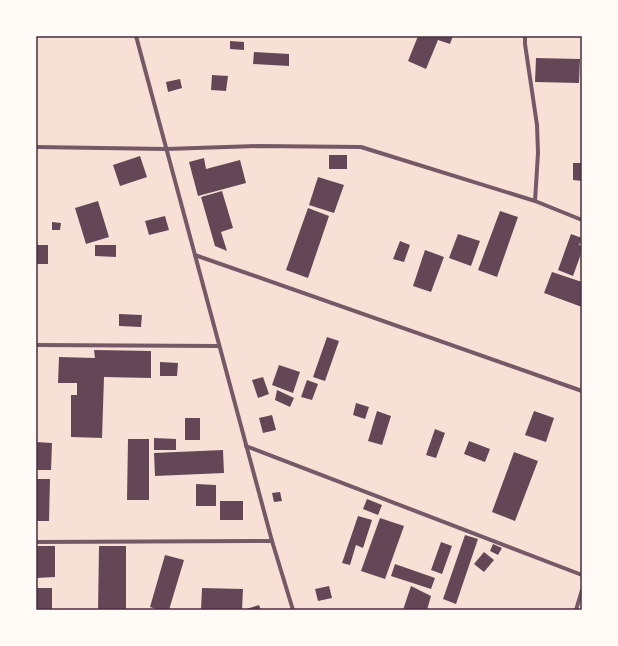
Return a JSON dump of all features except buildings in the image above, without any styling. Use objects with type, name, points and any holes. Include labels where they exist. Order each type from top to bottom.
[{"type":"street","points":[[136,36],[246,446],[293,610]]},
{"type":"street","points":[[525,36],[537,125],[538,153],[535,201]]},
{"type":"street","points":[[36,147],[166,149],[259,146],[361,147],[535,201],[582,220]]},
{"type":"street","points":[[195,255],[582,391]]},
{"type":"street","points":[[36,346],[219,346]]},
{"type":"street","points":[[246,446],[582,576]]},
{"type":"street","points":[[36,542],[272,540]]},
{"type":"street","points":[[576,610],[582,590]]}]
